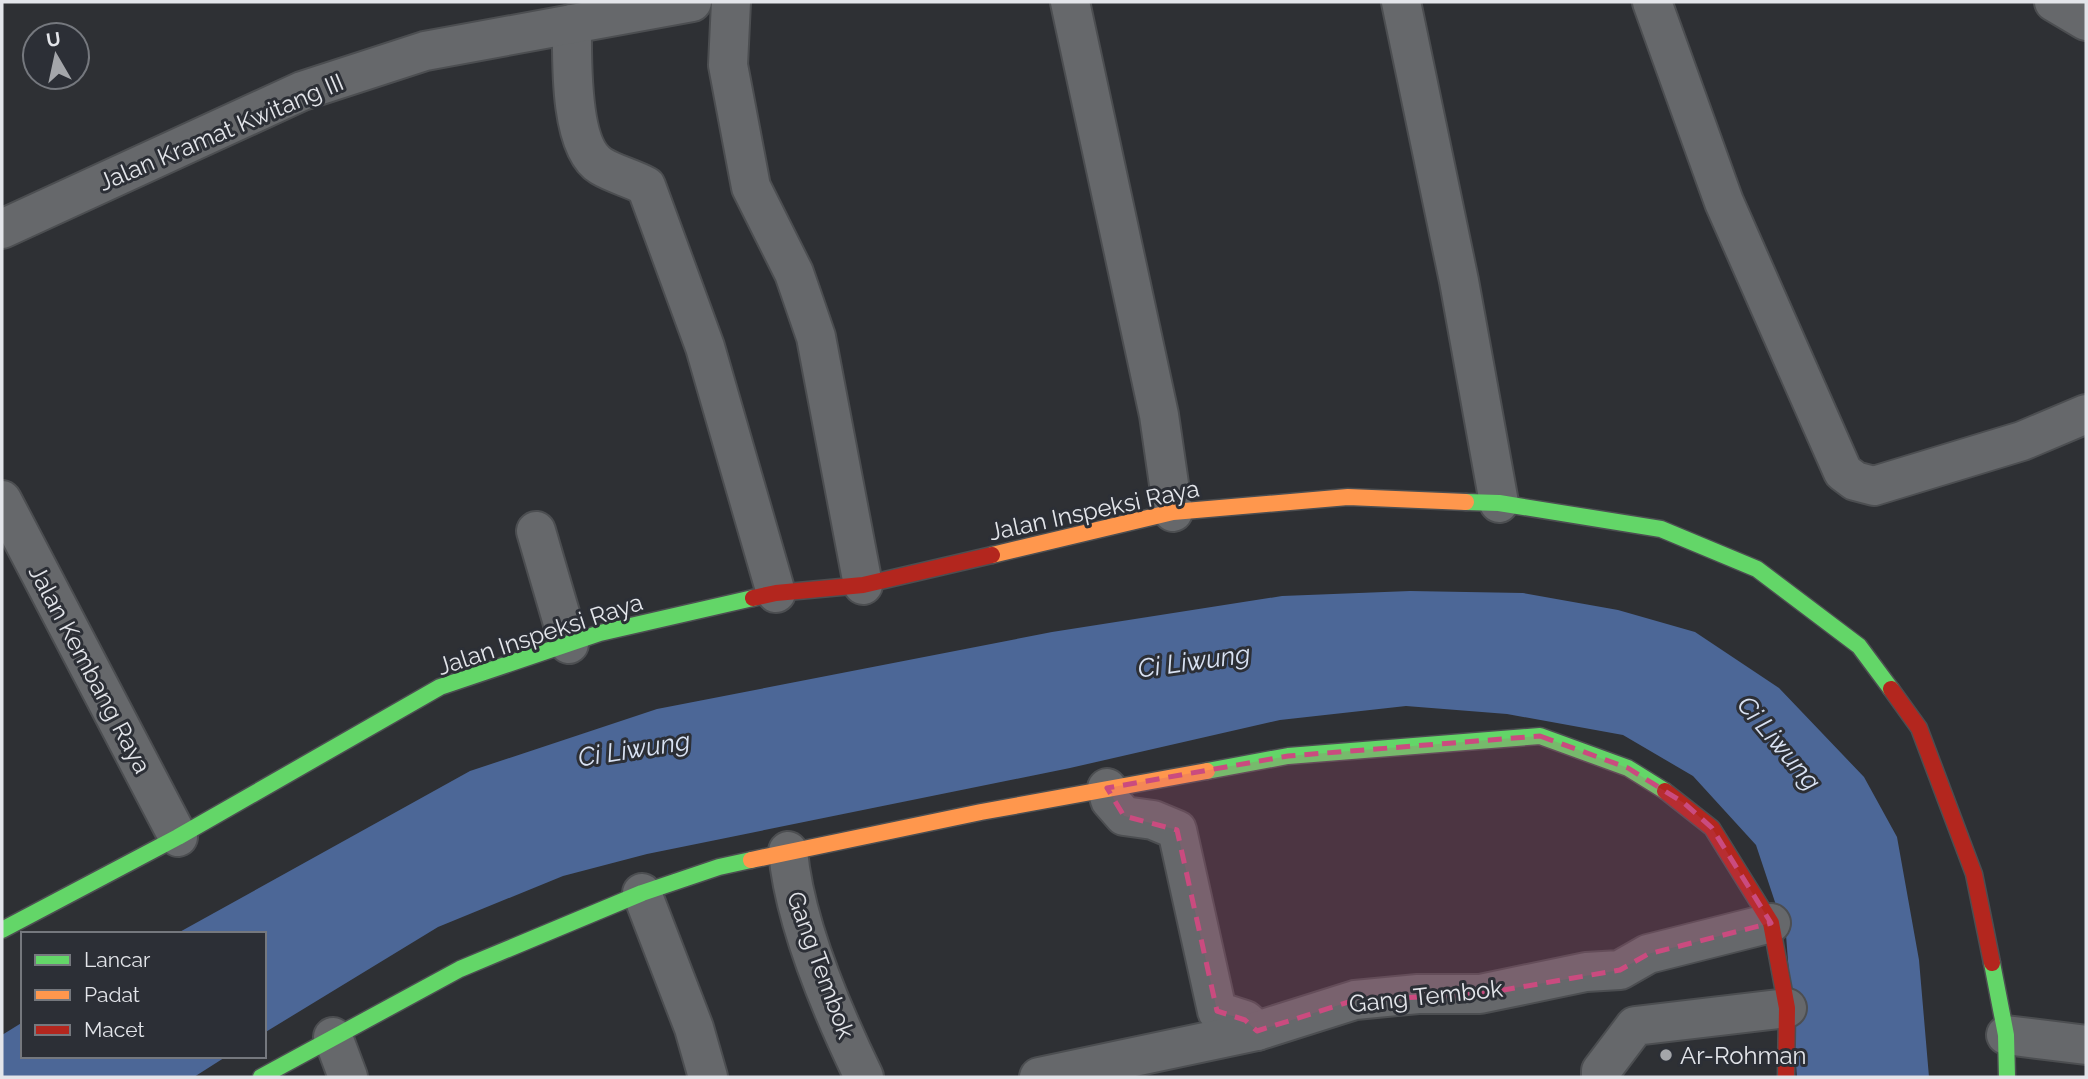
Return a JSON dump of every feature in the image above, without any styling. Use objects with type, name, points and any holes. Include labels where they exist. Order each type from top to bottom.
[{"type":"street","name":"Jalan Kramat Kwitang III","points":[[2,229],[302,91],[425,51],[692,2]]},
{"type":"street","points":[[731,2],[728,65],[751,187],[794,273],[816,337],[863,585]]},
{"type":"street","points":[[1070,2],[1159,415],[1172,512]]},
{"type":"street","points":[[1401,2],[1459,281],[1499,503]]},
{"type":"street","points":[[1652,2],[1724,202],[1843,472],[1855,481],[1874,486],[2022,441],[2086,414]]},
{"type":"street","points":[[2053,2],[2086,22]]},
{"type":"street","points":[[572,24],[574,112],[594,160],[602,167],[646,187],[705,347],[776,593]]},
{"type":"street","name":"Jalan Inspeksi Raya","points":[[2,930],[178,837],[440,687],[600,633],[776,593],[863,585],[1172,512],[1348,497],[1499,503],[1661,529],[1757,569],[1859,646],[1919,728],[1974,874],[2006,1035],[2007,1077]]},
{"type":"street","name":"Jalan Kembang Raya","points":[[6,517],[178,837]]},
{"type":"street","points":[[537,531],[569,643]]},
{"type":"street","points":[[261,1077],[460,969],[642,893],[719,867],[1107,788],[1288,756],[1540,736],[1628,768],[1684,803],[1712,828],[1739,867],[1771,923],[1787,1008],[1786,1077]]},
{"type":"street","points":[[1107,788],[1111,800],[1124,816],[1153,820],[1177,830],[1217,1011],[1245,1020],[1257,1031]]},
{"type":"street","name":"Gang Tembok","points":[[788,851],[790,879],[834,1015],[864,1077]]},
{"type":"street","points":[[642,893],[694,1028],[708,1077]]},
{"type":"street","name":"Gang Tembok","points":[[1040,1077],[1257,1031],[1355,1000],[1418,993],[1480,994],[1586,972],[1620,970],[1648,954],[1771,923]]},
{"type":"street","points":[[1601,1077],[1601,1071],[1635,1026],[1787,1008]]},
{"type":"street","points":[[2006,1035],[2086,1045]]},
{"type":"street","points":[[333,1037],[348,1077]]},
{"type":"highlighted area","points":[[1540,736],[1628,768],[1684,803],[1712,828],[1771,923],[1648,954],[1620,970],[1480,994],[1355,1000],[1257,1031],[1245,1020],[1217,1011],[1177,830],[1124,816],[1107,788],[1288,756]]},
{"type":"water","name":"Ci Liwung","points":[[1410,591],[1523,593],[1618,610],[1695,632],[1779,688],[1864,777],[1897,837],[1919,960],[1929,1077],[1797,1077],[1786,935],[1756,845],[1693,776],[1623,735],[1507,714],[1406,706],[1280,720],[1070,768],[647,854],[563,876],[438,927],[266,1032],[266,932],[180,932],[470,771],[657,709],[1052,632],[1282,596]]},
{"type":"water","points":[[21,1023],[21,1058],[224,1058],[194,1077],[2,1077],[2,1035]]},
{"type":"traffic: fast","points":[[1466,502],[1499,503],[1661,529],[1757,569],[1859,646],[1891,689]]},
{"type":"traffic: fast","points":[[2,930],[178,837],[440,687],[600,633],[753,598]]},
{"type":"traffic: fast","points":[[1207,771],[1288,756],[1540,736],[1628,768],[1665,791]]},
{"type":"traffic: fast","points":[[261,1077],[460,969],[642,893],[719,867],[751,860]]},
{"type":"traffic: fast","points":[[1992,963],[2006,1035],[2007,1077]]},
{"type":"traffic: slow","points":[[992,555],[1173,512],[1348,497],[1466,502]]},
{"type":"traffic: slow","points":[[751,860],[981,812],[1207,771]]},
{"type":"traffic: jam","points":[[753,598],[776,593],[863,585],[992,555]]},
{"type":"traffic: jam","points":[[1891,689],[1919,728],[1974,874],[1992,963]]},
{"type":"traffic: jam","points":[[1665,791],[1712,828],[1771,923],[1787,1008],[1786,1077]]},
{"type":"place","name":"Ar-Rohman","points":[[1666,1055]]}]
